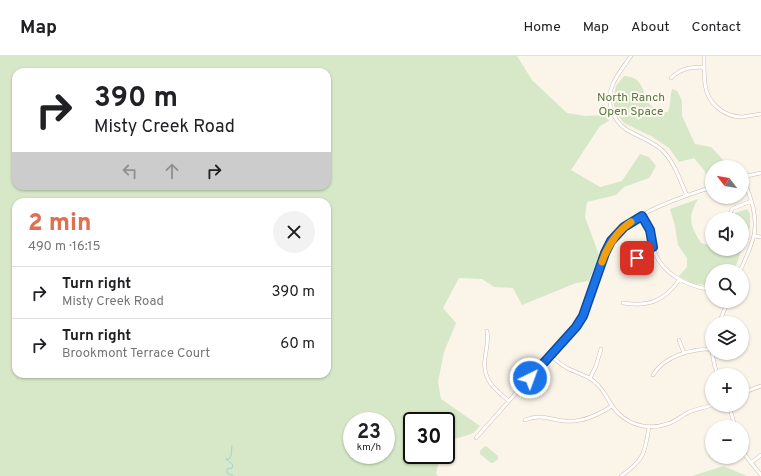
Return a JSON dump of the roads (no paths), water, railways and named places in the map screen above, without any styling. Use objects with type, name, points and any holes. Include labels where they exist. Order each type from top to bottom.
[{"type":"street","points":[[631,56],[615,80],[611,90],[610,102],[612,113],[623,127],[653,144],[667,156],[675,168],[687,196]]},
{"type":"street","points":[[704,56],[706,91],[716,107],[727,114],[735,116],[743,117],[761,114]]},
{"type":"street","points":[[671,78],[677,72],[684,69],[704,67]]},
{"type":"street","points":[[749,176],[761,173]]},
{"type":"street","points":[[476,438],[576,327],[583,316],[605,253],[611,241],[624,227],[642,216],[665,204],[705,190]]},
{"type":"street","points":[[743,264],[754,236],[755,218],[749,195]]},
{"type":"street","points":[[731,212],[732,209],[751,201]]},
{"type":"street","points":[[642,216],[650,230],[656,256],[664,269],[679,280],[705,289]]},
{"type":"street","points":[[754,236],[761,237]]},
{"type":"street","points":[[637,258],[641,252],[653,247]]},
{"type":"street","points":[[623,302],[641,304],[655,301],[669,292],[679,280]]},
{"type":"street","points":[[487,331],[488,340],[485,360],[486,373],[493,387],[509,401]]},
{"type":"street","points":[[679,340],[684,353]]},
{"type":"street","points":[[590,378],[596,366],[601,348]]},
{"type":"street","points":[[653,375],[661,364],[684,353],[696,350],[705,350]]},
{"type":"street","points":[[550,356],[566,368],[590,378],[602,389],[612,406],[619,414],[638,425],[649,427],[667,424],[690,412],[705,407]]},
{"type":"street","points":[[749,390],[761,386]]},
{"type":"street","points":[[525,420],[540,416],[563,421],[576,421],[598,414],[612,406]]},
{"type":"street","points":[[621,476],[640,461],[646,444],[649,427]]},
{"type":"street","points":[[751,463],[761,455]]},
{"type":"street","points":[[749,460],[761,475]]},
{"type":"waterway","points":[[232,446],[231,456],[229,459],[226,459],[233,465],[232,468],[227,469],[227,473],[233,476]]},
{"type":"park label","name":"North Ranch Open Space","points":[[631,104]]}]
